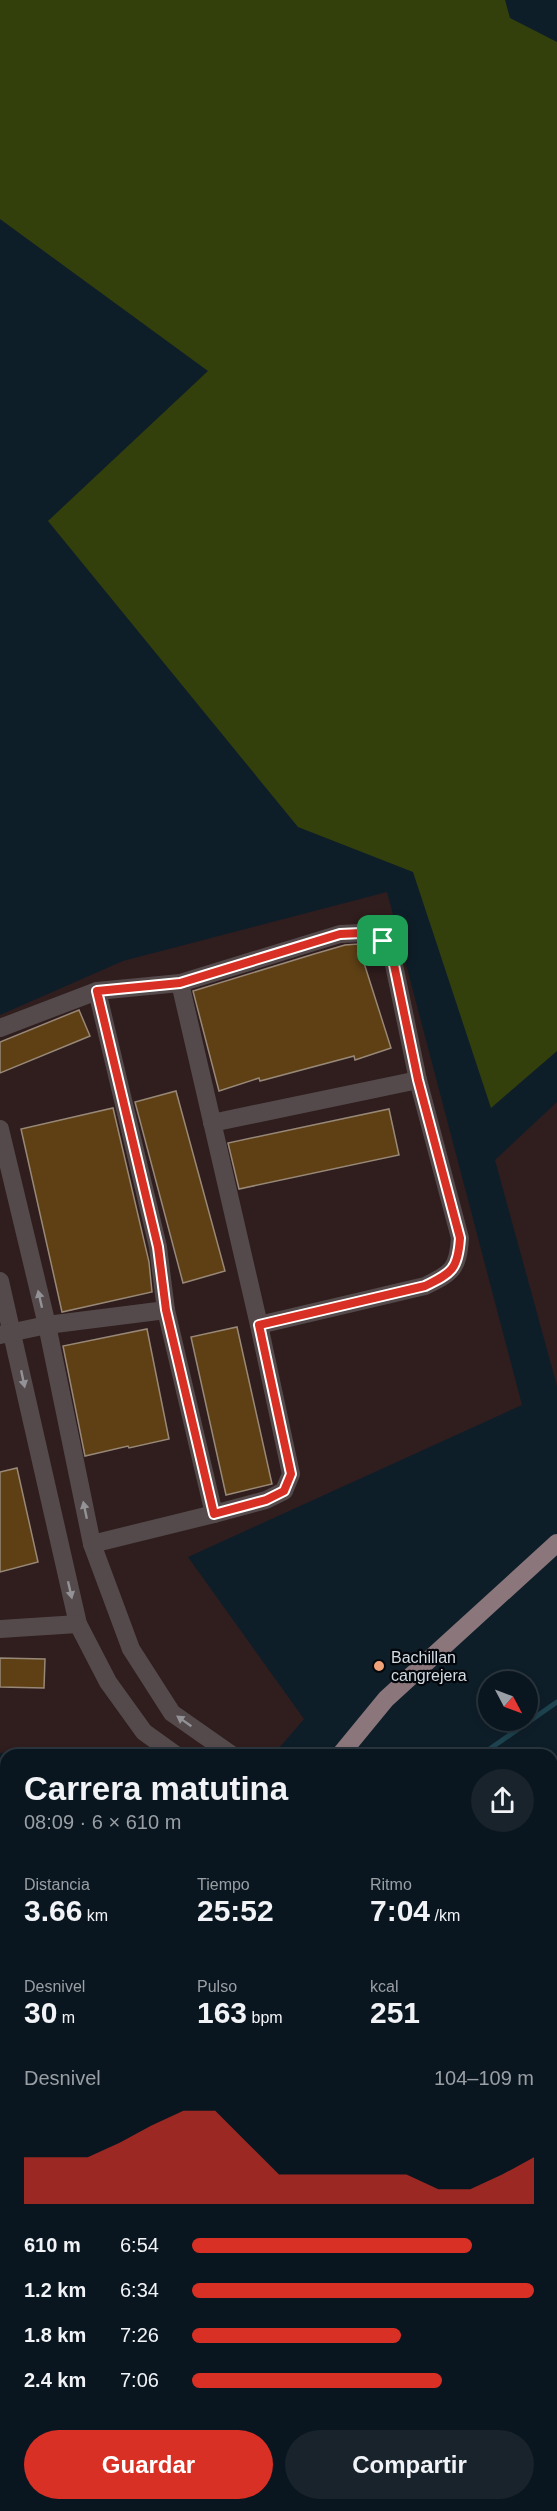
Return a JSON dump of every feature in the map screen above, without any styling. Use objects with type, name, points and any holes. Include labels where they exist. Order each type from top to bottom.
[{"type":"main road","points":[[345,1749],[386,1699],[557,1543]]},
{"type":"lane","points":[[0,1028],[97,991],[180,983],[340,934],[361,933],[383,941],[393,960],[418,1080],[460,1238],[459,1258],[448,1275],[425,1286],[259,1325]]},
{"type":"lane","points":[[92,1544],[266,1500],[284,1491],[291,1474],[180,983]]},
{"type":"lane","points":[[97,991],[158,1247],[166,1310],[214,1514]]},
{"type":"lane","points":[[212,1123],[418,1080]]},
{"type":"lane","points":[[0,1129],[47,1326],[92,1544],[131,1649],[172,1713],[223,1749]]},
{"type":"lane","points":[[0,1281],[7,1334],[78,1624],[108,1682],[144,1732],[168,1749]]},
{"type":"lane","points":[[7,1334],[47,1326],[166,1310]]},
{"type":"lane","points":[[0,1629],[78,1624]]},
{"type":"shaded area","points":[[387,892],[522,1405],[188,1557],[304,1719],[278,1749],[134,1749],[131,1747],[0,1749],[0,1015],[123,961]]},
{"type":"shaded area","points":[[557,1102],[557,1386],[495,1160]]},
{"type":"green space","points":[[0,0],[505,0],[510,18],[557,42],[557,1051],[491,1108],[413,872],[298,827],[48,521],[208,371],[0,219]]},
{"type":"building","points":[[358,944],[391,1048],[355,1060],[354,1056],[260,1081],[259,1078],[219,1091],[193,991],[345,945]]},
{"type":"building","points":[[79,1010],[90,1036],[0,1073],[0,1042]]},
{"type":"building","points":[[176,1091],[225,1271],[183,1283],[135,1102]]},
{"type":"building","points":[[113,1108],[149,1262],[152,1292],[62,1312],[21,1129]]},
{"type":"building","points":[[389,1109],[399,1155],[239,1189],[228,1143]]},
{"type":"building","points":[[237,1327],[272,1484],[226,1495],[191,1337]]},
{"type":"building","points":[[147,1329],[169,1439],[85,1456],[63,1346]]},
{"type":"building","points":[[17,1468],[38,1562],[0,1572],[0,1472]]},
{"type":"building","points":[[0,1658],[45,1659],[44,1688],[0,1687]]},
{"type":"waterway","points":[[490,1749],[557,1702]]},
{"type":"place","name":"Bachillan cangrejera","points":[[379,1666]]},
{"type":"route","points":[[361,933],[383,941],[393,960],[418,1080],[460,1238],[459,1258],[448,1275],[425,1286],[259,1325],[291,1474],[284,1491],[266,1500],[214,1514],[166,1310],[158,1247],[97,991],[180,983],[340,934],[361,933]]}]
